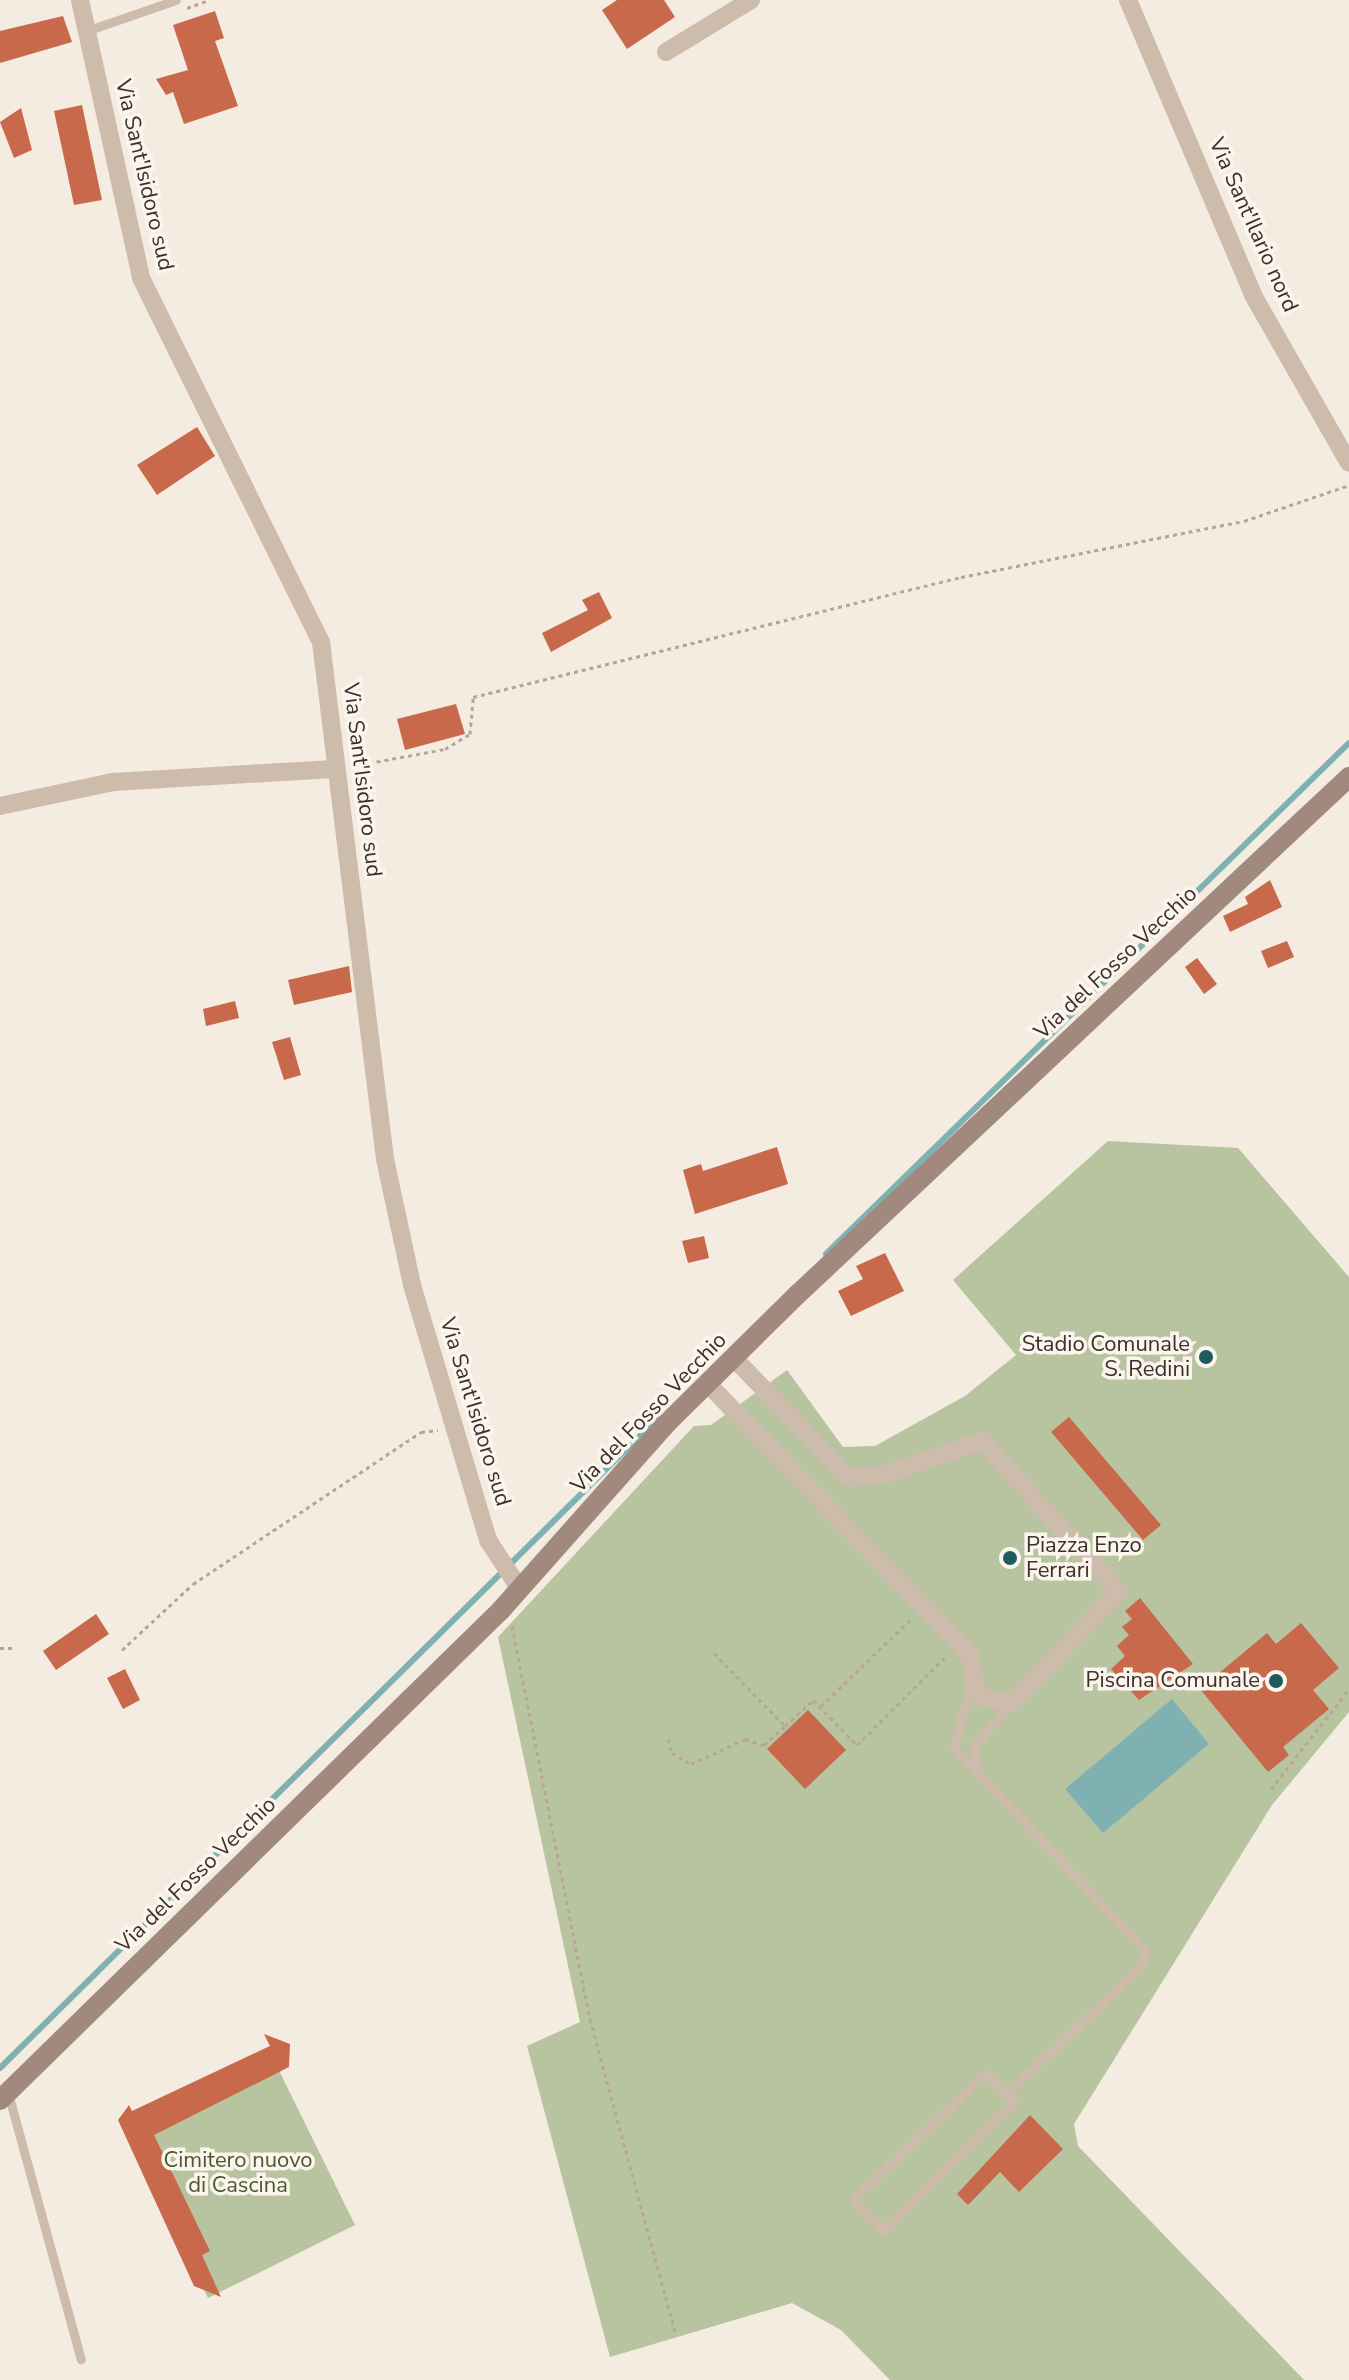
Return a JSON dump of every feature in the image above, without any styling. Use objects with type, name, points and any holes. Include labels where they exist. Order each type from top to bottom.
[{"type":"street","name":"Via Sant'Isidoro sud","points":[[80,0],[141,278],[321,642],[334,769],[385,1159],[412,1285],[456,1429],[508,1575]]},
{"type":"street","points":[[666,52],[751,0]]},
{"type":"street","name":"Via Sant'Ilario nord","points":[[1128,0],[1253,295],[1349,463]]},
{"type":"street","points":[[0,806],[113,782],[334,769]]},
{"type":"street","name":"Via del Fosso Vecchio","points":[[4,2096],[501,1610],[508,1575],[1349,777]]},
{"type":"street","points":[[734,1358],[849,1478]]},
{"type":"street","points":[[708,1384],[969,1653],[971,1681],[978,1696],[1010,1704],[1119,1592],[982,1441],[886,1474],[849,1478],[829,1506]]},
{"type":"lane","points":[[86,31],[176,0]]},
{"type":"lane","points":[[971,1681],[952,1734],[954,1748],[1141,1938],[1145,1950],[1140,1967],[1006,2094]]},
{"type":"lane","points":[[977,1773],[974,1747],[1010,1704]]},
{"type":"lane","points":[[985,2073],[1006,2094],[1014,2102],[884,2230],[853,2200],[985,2073]]},
{"type":"lane","points":[[4,2096],[81,2359]]},
{"type":"path","points":[[334,769],[445,749],[470,734],[473,697],[961,577],[1244,521],[1349,485]]},
{"type":"path","points":[[122,1650],[193,1584],[409,1440],[456,1429]]},
{"type":"path","points":[[820,1707],[924,1606]]},
{"type":"path","points":[[501,1610],[516,1634],[590,2019],[675,2332]]},
{"type":"path","points":[[668,1739],[672,1753],[691,1764],[745,1739],[764,1745],[813,1700],[857,1745],[960,1643]]},
{"type":"path","points":[[0,1648],[14,1648]]},
{"type":"path","points":[[714,1653],[785,1726]]},
{"type":"path","points":[[1271,1789],[1349,1689]]},
{"type":"green space","points":[[1108,1141],[1238,1148],[1349,1277],[1349,1712],[1272,1805],[1074,2124],[1078,2146],[1304,2380],[890,2380],[841,2330],[792,2303],[610,2357],[527,2046],[580,2022],[498,1637],[694,1426],[711,1425],[787,1370],[843,1447],[875,1446],[965,1396],[1016,1355],[953,1280]]},
{"type":"green space","name":"Cimitero nuovo di Cascina","points":[[268,2048],[355,2225],[208,2298],[121,2120]]},
{"type":"water","points":[[1172,1699],[1209,1744],[1103,1833],[1065,1789]]},
{"type":"building","points":[[617,0],[664,0],[675,17],[627,49],[602,10]]},
{"type":"building","points":[[215,11],[224,38],[215,41],[238,106],[184,124],[173,92],[166,95],[156,79],[188,70],[173,25]]},
{"type":"building","points":[[63,16],[72,42],[0,63],[0,31]]},
{"type":"building","points":[[82,105],[102,200],[74,205],[54,111]]},
{"type":"building","points":[[21,108],[32,150],[14,158],[0,122]]},
{"type":"building","points":[[197,427],[215,456],[157,495],[137,465]]},
{"type":"building","points":[[599,592],[612,618],[551,652],[542,633],[588,610],[582,600]]},
{"type":"building","points":[[456,704],[465,734],[405,750],[397,719]]},
{"type":"building","points":[[1270,880],[1282,907],[1230,932],[1223,916],[1248,904],[1245,897]]},
{"type":"building","points":[[1287,941],[1294,957],[1268,968],[1261,951]]},
{"type":"building","points":[[1197,958],[1217,984],[1204,994],[1185,967]]},
{"type":"building","points":[[349,966],[352,992],[294,1005],[288,980]]},
{"type":"building","points":[[235,1001],[239,1018],[206,1026],[203,1009]]},
{"type":"building","points":[[290,1037],[301,1075],[284,1080],[272,1042]]},
{"type":"building","points":[[777,1147],[788,1184],[695,1214],[683,1170],[701,1164],[703,1171]]},
{"type":"building","points":[[704,1236],[709,1258],[688,1263],[682,1241]]},
{"type":"building","points":[[885,1253],[904,1291],[851,1316],[838,1291],[863,1279],[856,1266]]},
{"type":"building","points":[[1069,1417],[1161,1525],[1143,1540],[1051,1432]]},
{"type":"building","points":[[1140,1598],[1193,1664],[1139,1700],[1111,1669],[1125,1656],[1117,1646],[1129,1635],[1122,1627],[1132,1619],[1125,1611]]},
{"type":"building","points":[[96,1614],[109,1634],[56,1670],[43,1651]]},
{"type":"building","name":"Piscina Comunale","points":[[1301,1623],[1339,1668],[1313,1690],[1329,1709],[1283,1747],[1289,1755],[1268,1772],[1200,1689],[1267,1633],[1276,1644]]},
{"type":"building","points":[[125,1669],[140,1700],[123,1709],[107,1678]]},
{"type":"building","points":[[808,1710],[846,1750],[805,1789],[767,1749]]},
{"type":"building","points":[[264,2034],[290,2044],[289,2067],[154,2135],[210,2251],[202,2255],[221,2297],[194,2286],[118,2120],[129,2105],[132,2111],[270,2046]]},
{"type":"building","points":[[1030,2115],[1063,2149],[1019,2192],[1000,2172],[968,2205],[957,2194]]},
{"type":"waterway","points":[[826,1254],[1349,743]]},
{"type":"waterway","points":[[0,2068],[660,1416]]},
{"type":"place","name":"Stadio Comunale S. Redini","points":[[1206,1357]]},
{"type":"place","name":"Piazza Enzo Ferrari","points":[[1010,1558]]},
{"type":"place","name":"Piscina Comunale","points":[[1276,1681]]}]
